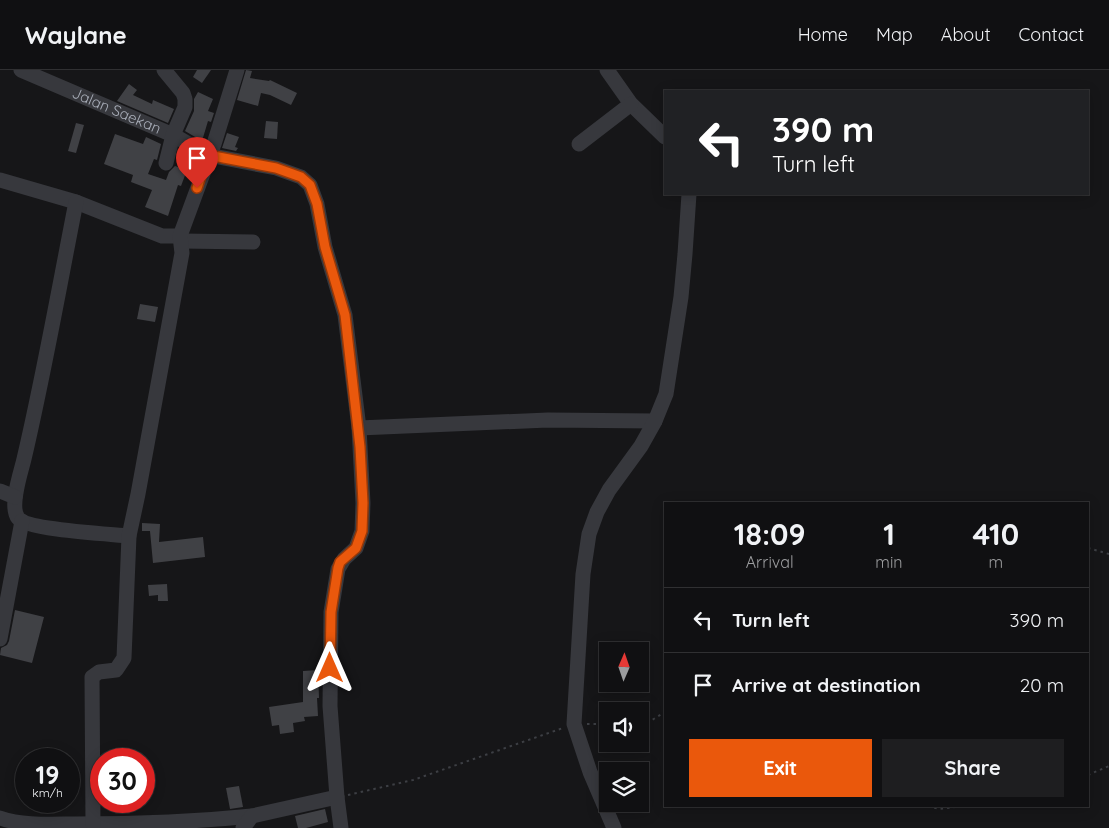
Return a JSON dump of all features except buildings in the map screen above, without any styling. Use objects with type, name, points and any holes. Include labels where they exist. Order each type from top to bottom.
[{"type":"street","name":"Jalan Saekan","points":[[21,70],[173,135],[208,155],[276,168],[301,177],[310,185],[317,204],[325,247],[345,315],[359,428],[363,503],[362,531],[356,548],[340,562],[331,612],[330,706],[341,828]]},
{"type":"street","points":[[164,70],[183,93],[185,99],[185,107],[173,135],[166,163]]},
{"type":"street","points":[[93,824],[92,677],[99,672],[116,670],[124,658],[129,536],[182,253],[180,238],[208,155],[214,144],[237,70]]},
{"type":"street","points":[[607,70],[631,104],[664,136]]},
{"type":"street","points":[[579,144],[631,104]]},
{"type":"street","points":[[0,180],[76,202],[162,236],[253,242]]},
{"type":"street","points":[[614,828],[590,772],[574,724],[583,574],[589,534],[597,512],[609,490],[641,446],[655,422],[666,394],[674,349],[685,254],[689,195]]},
{"type":"street","points":[[76,202],[29,439],[15,496],[16,513],[22,521],[31,525],[129,536]]},
{"type":"street","points":[[359,428],[548,420],[655,422]]},
{"type":"street","points":[[0,491],[15,496]]},
{"type":"street","points":[[0,639],[22,521]]},
{"type":"street","points":[[0,818],[31,826],[247,822],[337,797]]},
{"type":"path","points":[[1089,548],[1109,554]]},
{"type":"path","points":[[649,720],[664,713]]},
{"type":"path","points":[[337,797],[413,780],[574,724],[599,724]]},
{"type":"path","points":[[1089,775],[1109,766]]},
{"type":"path","points":[[932,807],[939,809],[955,807]]},
{"type":"route","points":[[197,188],[208,155],[290,172],[301,177],[310,185],[317,204],[325,247],[345,315],[359,428],[363,503],[362,531],[356,548],[340,562],[338,568],[331,612],[330,668]]}]
